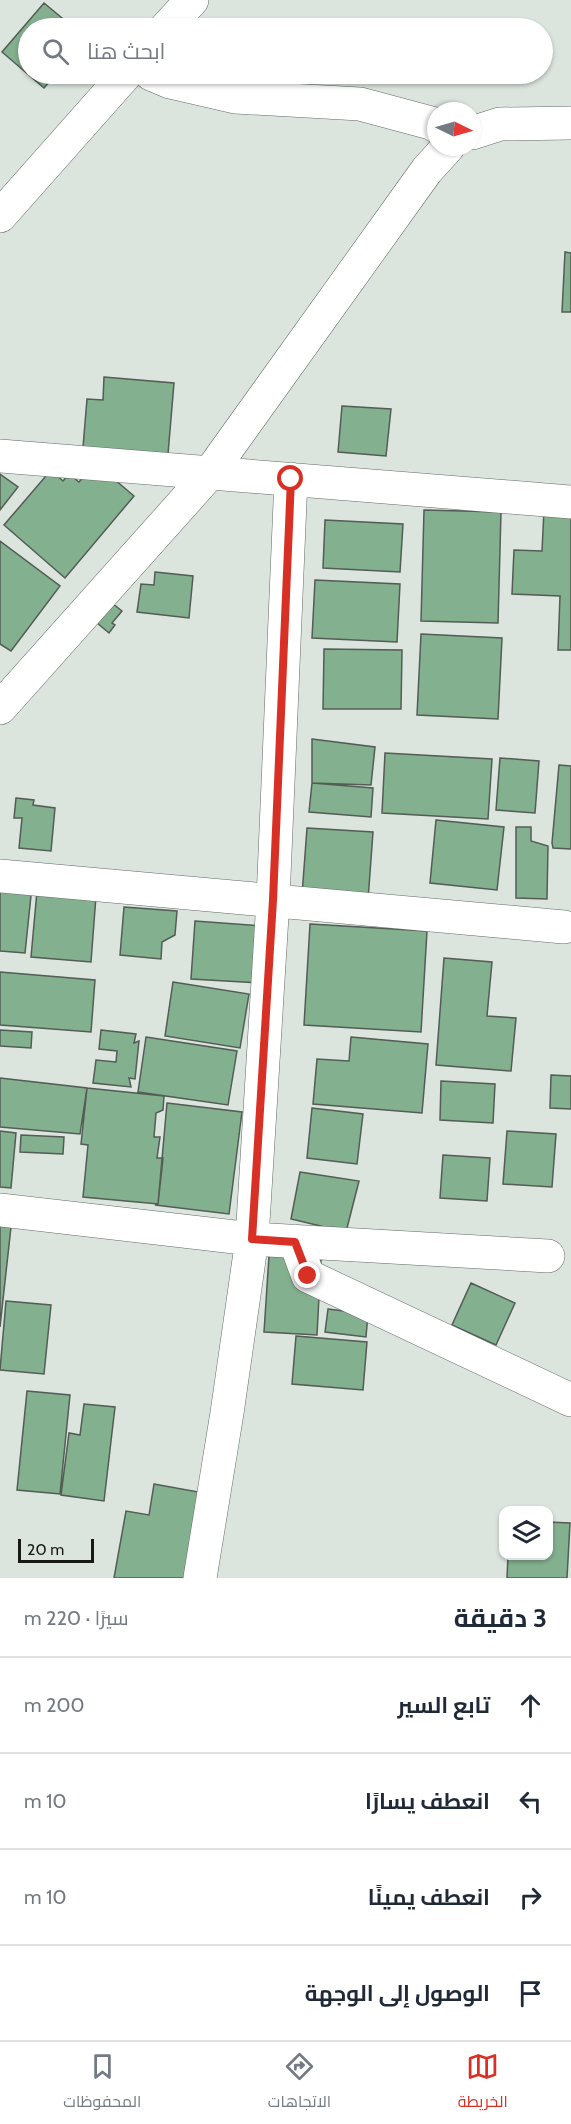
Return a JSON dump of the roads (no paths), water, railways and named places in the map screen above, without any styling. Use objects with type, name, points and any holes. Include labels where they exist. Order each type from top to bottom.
[{"type":"street","points":[[175,18],[192,0]]},
{"type":"street","points":[[0,216],[117,84]]},
{"type":"street","points":[[179,84],[235,97],[360,104],[427,122]]},
{"type":"street","points":[[481,130],[500,124],[571,123]]},
{"type":"street","points":[[0,708],[209,474],[427,170],[440,156]]},
{"type":"street","points":[[0,456],[571,502]]},
{"type":"street","points":[[200,1578],[252,1239],[273,900],[291,479]]},
{"type":"street","points":[[0,876],[564,927]]},
{"type":"street","points":[[0,1210],[252,1239],[548,1256]]},
{"type":"street","points":[[295,1242],[308,1276],[571,1400]]}]
